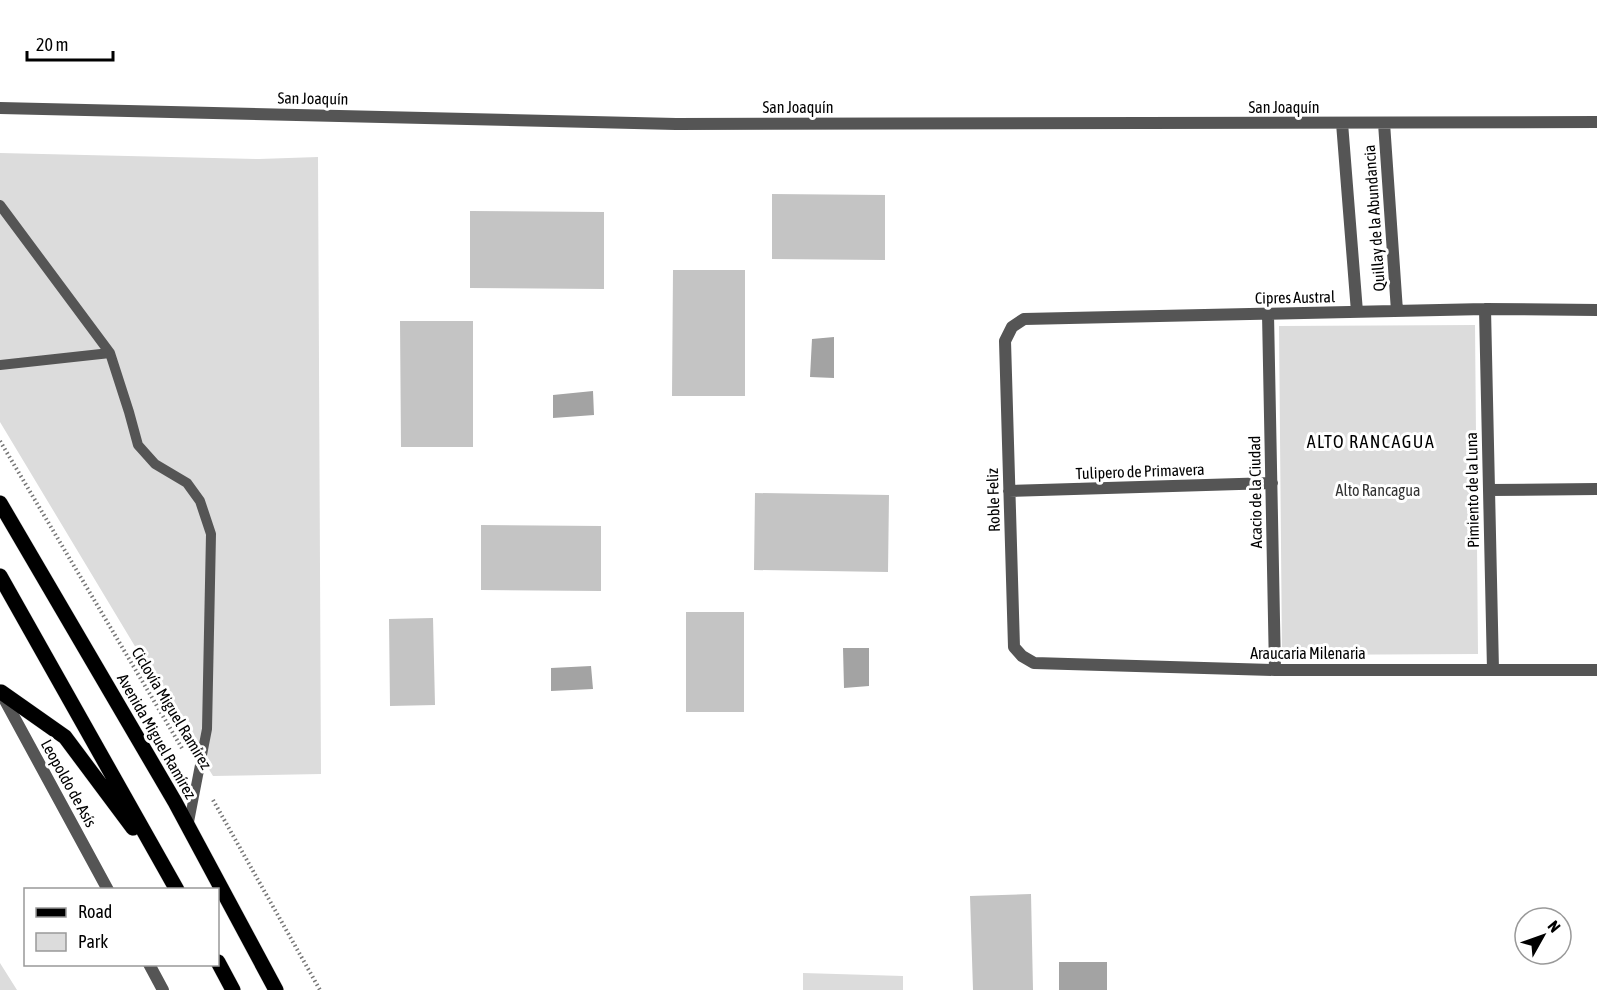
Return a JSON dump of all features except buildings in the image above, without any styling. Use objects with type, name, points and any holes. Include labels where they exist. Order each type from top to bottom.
[{"type":"main road","name":"Avenida Miguel Ramírez","points":[[0,504],[188,828],[276,990]]},
{"type":"main road","points":[[0,576],[174,884]]},
{"type":"main road","points":[[0,692],[65,737],[174,884]]},
{"type":"main road","points":[[219,964],[233,990]]},
{"type":"street","name":"San Joaquín","points":[[0,108],[676,124],[1597,122]]},
{"type":"street","name":"Quillay de la Abundancia","points":[[1342,123],[1357,312]]},
{"type":"street","name":"Quillay de la Abundancia","points":[[1384,123],[1397,311]]},
{"type":"street","name":"Cipres Austral","points":[[1005,341],[1012,327],[1024,319],[1485,309],[1597,310]]},
{"type":"street","name":"Pimiento de la Luna","points":[[1485,309],[1493,670]]},
{"type":"street","name":"Acacio de la Ciudad","points":[[1268,314],[1275,670]]},
{"type":"street","name":"Roble Feliz","points":[[1005,341],[1014,647],[1022,656]]},
{"type":"street","name":"Tulipero de Primavera","points":[[1009,491],[1272,483]]},
{"type":"street","points":[[1489,490],[1597,489]]},
{"type":"street","name":"Araucaria Milenaria","points":[[1022,656],[1034,663],[1275,670],[1597,670]]},
{"type":"street","name":"Leopoldo de Asís","points":[[0,692],[107,888]]},
{"type":"street","points":[[150,966],[163,990]]},
{"type":"lane","points":[[0,205],[110,353],[138,445],[155,464],[188,483],[200,501],[211,534],[207,729],[188,828]]},
{"type":"lane","points":[[0,365],[110,353]]},
{"type":"path","name":"Ciclovía Miguel Ramírez","points":[[0,441],[198,774],[320,990]]},
{"type":"green space","points":[[0,153],[259,159],[318,157],[321,774],[213,776],[0,422]]},
{"type":"green space","name":"Alto Rancagua","points":[[1475,325],[1478,654],[1282,655],[1279,326]]},
{"type":"green space","points":[[0,963],[17,990],[0,990]]},
{"type":"green space","points":[[803,973],[903,976],[903,990],[803,990]]},
{"type":"shaded area","points":[[834,337],[834,378],[810,377],[812,339]]},
{"type":"shaded area","points":[[593,391],[594,415],[553,418],[553,395]]},
{"type":"shaded area","points":[[843,648],[869,648],[869,686],[844,688]]},
{"type":"shaded area","points":[[591,666],[593,689],[551,691],[551,668]]},
{"type":"shaded area","points":[[1059,962],[1107,962],[1107,990],[1059,990]]},
{"type":"district","name":"ALTO RANCAGUA","points":[[1371,441]]}]
